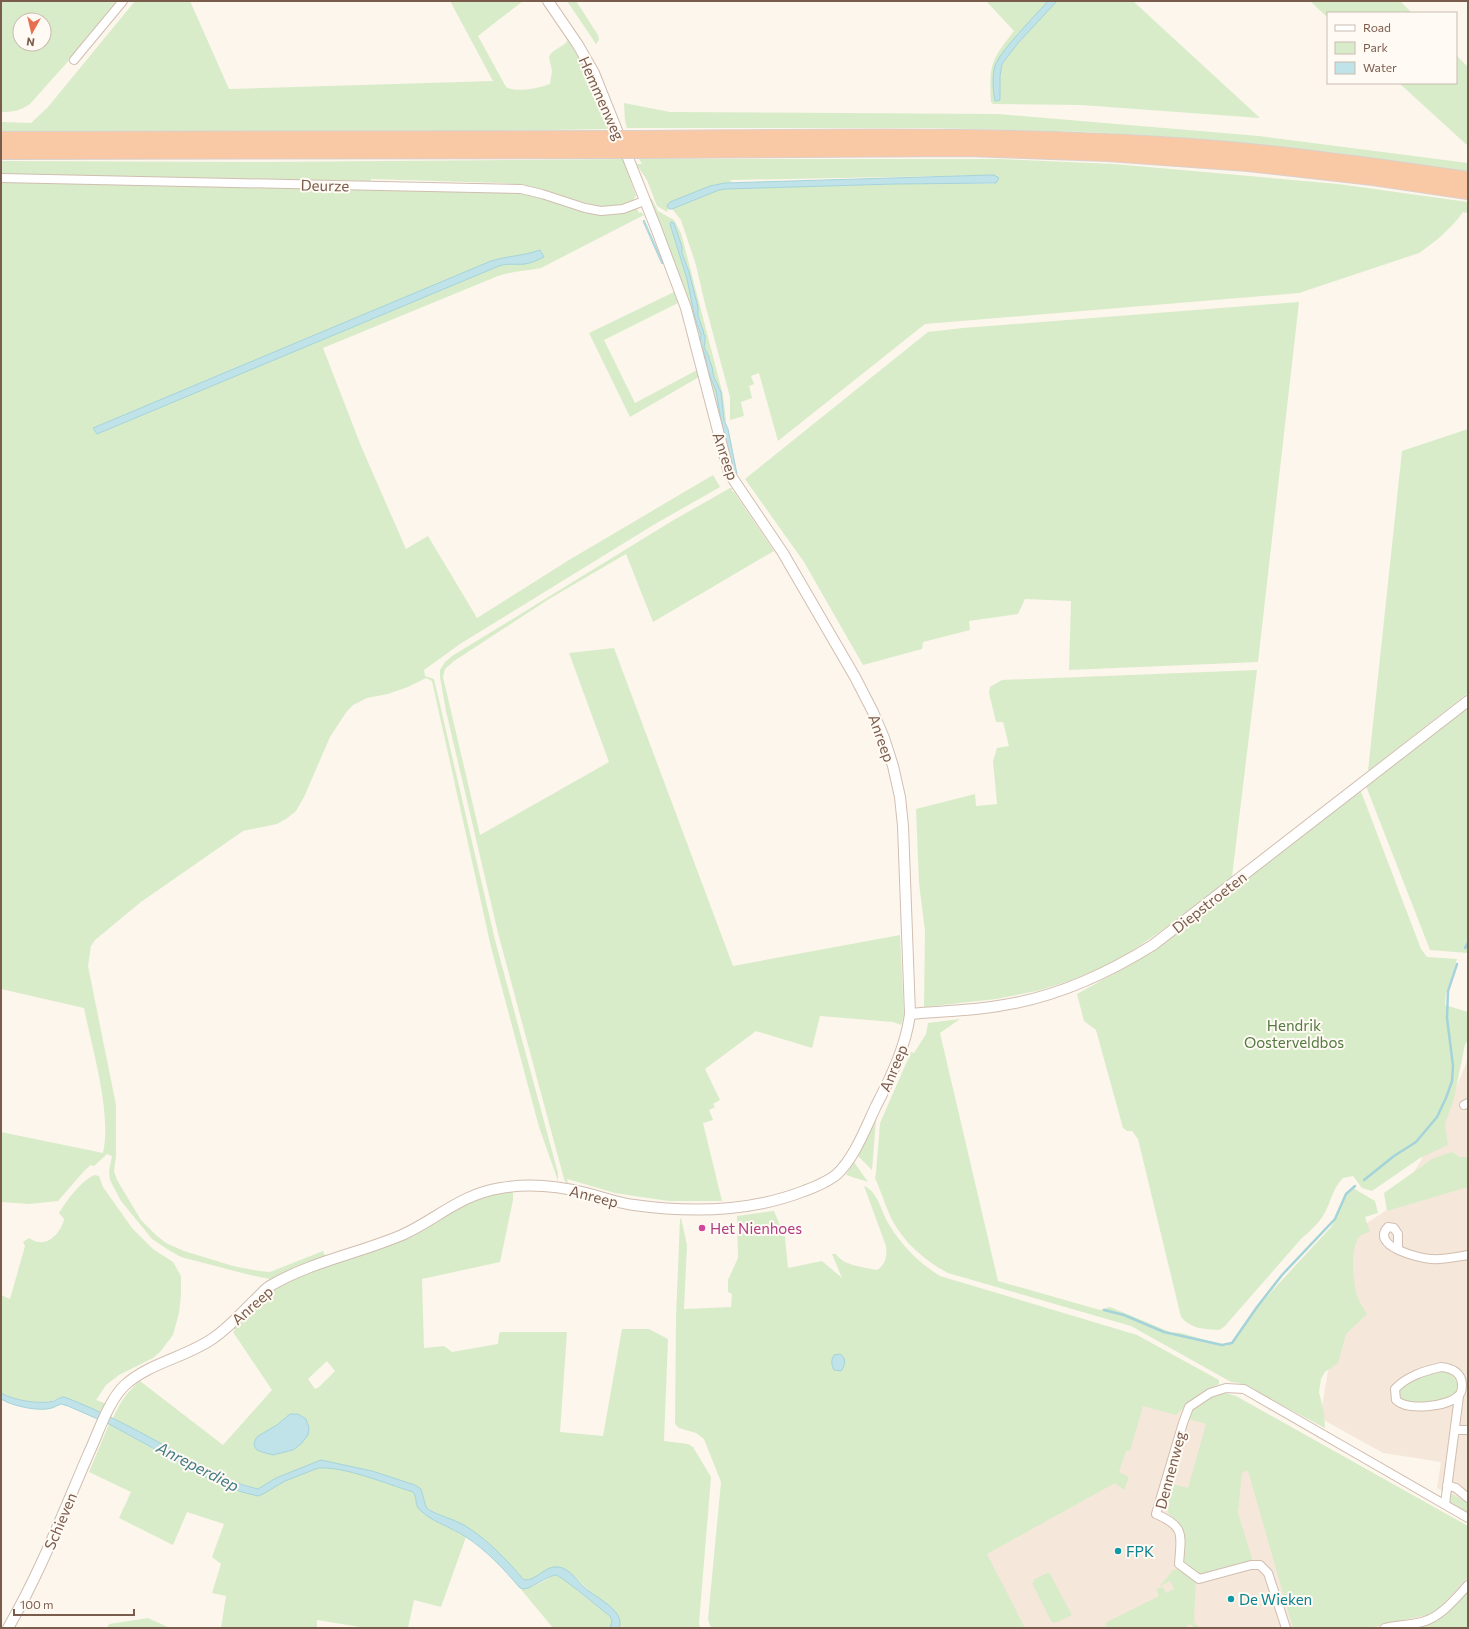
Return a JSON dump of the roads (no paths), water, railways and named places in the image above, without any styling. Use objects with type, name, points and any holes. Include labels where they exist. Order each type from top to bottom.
[{"type":"highway","points":[[1,152],[610,145],[934,137],[1025,138],[1154,144],[1336,161],[1468,179]]},
{"type":"highway","points":[[1,139],[610,145]]},
{"type":"highway","points":[[640,144],[966,149],[1108,154],[1248,164],[1373,178],[1468,192]]},
{"type":"street","points":[[74,60],[123,1]]},
{"type":"street","name":"Hemmenweg","points":[[548,1],[578,45],[594,73],[644,201]]},
{"type":"street","name":"Deurze","points":[[1,178],[521,190],[542,194],[585,208],[601,211],[623,209],[644,201]]},
{"type":"street","name":"Anreep","points":[[107,1412],[117,1394],[134,1378],[146,1370],[185,1354],[212,1339],[230,1325],[269,1286],[295,1273],[399,1236],[462,1200],[479,1193],[498,1188],[538,1185],[574,1190],[630,1205],[712,1209],[756,1206],[783,1199],[826,1181],[836,1175],[848,1162],[879,1101],[903,1047],[910,1014],[903,826],[900,797],[889,752],[876,718],[855,677],[783,553],[729,473],[686,308],[659,235],[644,201]]},
{"type":"street","name":"Diepstroeten","points":[[910,1014],[975,1009],[1039,998],[1085,982],[1124,963],[1153,945],[1468,701]]},
{"type":"street","points":[[1398,1249],[1409,1255],[1430,1259],[1468,1256]]},
{"type":"street","points":[[1459,1396],[1447,1402],[1435,1405],[1414,1407],[1400,1404],[1396,1400],[1395,1389],[1417,1374],[1441,1367],[1449,1368],[1458,1374],[1462,1382],[1462,1389],[1459,1396],[1445,1504],[1468,1518]]},
{"type":"street","name":"Dennenweg","points":[[1286,1628],[1268,1573],[1260,1565],[1251,1565],[1199,1579],[1179,1564],[1181,1536],[1176,1525],[1170,1520],[1156,1514],[1189,1407],[1210,1393],[1226,1388],[1244,1390],[1445,1504]]},
{"type":"street","name":"Schieven","points":[[8,1628],[38,1573],[107,1412]]},
{"type":"street","points":[[1455,1430],[1468,1430]]},
{"type":"street","points":[[1447,1485],[1456,1488],[1468,1498]]},
{"type":"street","points":[[1385,1628],[1423,1622],[1431,1618],[1445,1609],[1468,1585]]},
{"type":"water","points":[[1048,1],[1057,1],[1018,43],[1002,64],[1000,76],[1000,100],[995,101],[993,74],[998,60],[1010,43]]},
{"type":"water","points":[[994,175],[999,178],[996,183],[895,184],[726,189],[719,190],[672,209],[669,209],[667,206],[670,202],[710,186],[725,183]]},
{"type":"water","points":[[644,220],[663,263],[662,264],[643,221]]},
{"type":"water","points":[[671,222],[674,223],[689,272],[698,307],[698,316],[704,333],[703,334],[705,335],[704,347],[709,357],[714,377],[721,392],[724,420],[728,429],[737,474],[734,476],[716,391],[700,344],[701,335],[695,318],[687,279],[670,224]]},
{"type":"water","points":[[540,250],[544,257],[525,264],[509,264],[499,266],[97,434],[93,428],[491,261]]},
{"type":"water","points":[[840,1354],[844,1358],[844,1367],[841,1371],[834,1370],[832,1359],[834,1355]]},
{"type":"water","name":"Anreperdiep","points":[[1,1393],[12,1398],[34,1402],[48,1402],[63,1397],[67,1398],[127,1425],[220,1476],[245,1486],[258,1489],[276,1478],[321,1460],[372,1471],[415,1485],[421,1489],[426,1507],[429,1510],[464,1525],[481,1537],[511,1565],[524,1580],[529,1580],[553,1567],[566,1570],[585,1588],[614,1610],[620,1622],[619,1628],[610,1628],[612,1621],[610,1616],[556,1575],[528,1588],[523,1589],[519,1587],[481,1548],[461,1534],[423,1513],[416,1503],[413,1492],[353,1473],[328,1468],[318,1468],[285,1481],[258,1496],[242,1492],[213,1481],[109,1424],[68,1406],[61,1404],[47,1409],[26,1408],[1,1399]]},
{"type":"water","points":[[290,1414],[298,1414],[306,1419],[309,1428],[308,1435],[301,1444],[293,1450],[273,1455],[257,1450],[254,1446],[255,1440],[258,1436],[277,1425]]},
{"type":"waterway","points":[[1465,948],[1468,943]]},
{"type":"waterway","points":[[1364,1180],[1394,1156],[1416,1142],[1437,1117],[1446,1098],[1452,1081],[1453,1066],[1447,1018],[1448,991],[1457,964]]},
{"type":"waterway","points":[[1104,1310],[1124,1315],[1164,1332],[1222,1345],[1232,1343],[1282,1275],[1335,1219],[1346,1194],[1355,1186]]},
{"type":"place","name":"Het Nienhoes","points":[[702,1228]]},
{"type":"place","name":"FPK","points":[[1118,1551]]},
{"type":"place","name":"De Wieken","points":[[1231,1599]]},
{"type":"park label","name":"Hendrik Oosterveldbos","points":[[1294,1034]]}]
